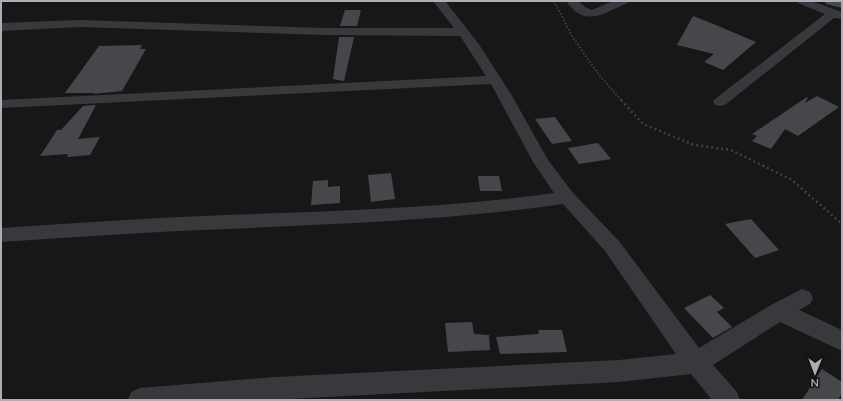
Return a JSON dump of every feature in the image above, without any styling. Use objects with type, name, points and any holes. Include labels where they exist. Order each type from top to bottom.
[{"type":"street","points":[[439,1],[472,43],[504,94],[541,162],[567,197],[612,246],[696,363],[728,400]]},
{"type":"street","points":[[572,1],[583,12],[592,14],[623,1]]},
{"type":"street","points":[[802,1],[837,9]]},
{"type":"street","points":[[720,102],[837,9]]},
{"type":"street","points":[[1,27],[90,24],[220,29],[420,33],[463,32]]},
{"type":"street","points":[[1,104],[494,80]]},
{"type":"street","points":[[1,235],[148,226],[387,216],[518,204],[567,197]]},
{"type":"street","points":[[140,400],[275,388],[619,371],[696,363],[802,298]]},
{"type":"street","points":[[779,311],[842,341]]},
{"type":"path","points":[[554,1],[572,36],[595,68],[643,124],[694,145],[732,150],[792,180],[842,224]]},
{"type":"building","points":[[345,10],[361,10],[357,26],[340,26]]},
{"type":"building","points":[[693,16],[756,42],[723,70],[704,62],[714,54],[677,45]]},
{"type":"building","points":[[339,37],[354,37],[344,81],[333,79]]},
{"type":"building","points":[[142,45],[140,49],[146,49],[122,91],[93,94],[94,93],[65,93],[99,46]]},
{"type":"building","points":[[817,96],[839,107],[798,136],[785,129],[771,149],[752,141],[757,136],[752,134],[807,97],[808,98],[805,103]]},
{"type":"building","points":[[96,105],[78,139],[100,137],[90,155],[67,157],[68,154],[40,156],[57,130],[61,130],[83,106]]},
{"type":"building","points":[[555,117],[572,141],[552,144],[535,119]]},
{"type":"building","points":[[598,143],[611,159],[579,164],[568,148]]},
{"type":"building","points":[[391,173],[395,199],[371,202],[368,175]]},
{"type":"building","points":[[478,176],[499,176],[502,191],[480,191]]},
{"type":"building","points":[[328,180],[328,187],[340,186],[340,203],[311,205],[313,181]]},
{"type":"building","points":[[751,219],[779,250],[755,258],[725,224]]},
{"type":"building","points":[[710,295],[724,308],[717,312],[732,327],[713,338],[684,308]]},
{"type":"building","points":[[472,322],[474,334],[489,335],[490,350],[448,352],[445,323]]},
{"type":"building","points":[[538,330],[562,330],[567,352],[500,354],[496,337],[539,334]]},
{"type":"building","points":[[822,369],[842,382],[842,393],[838,400],[802,400]]}]
